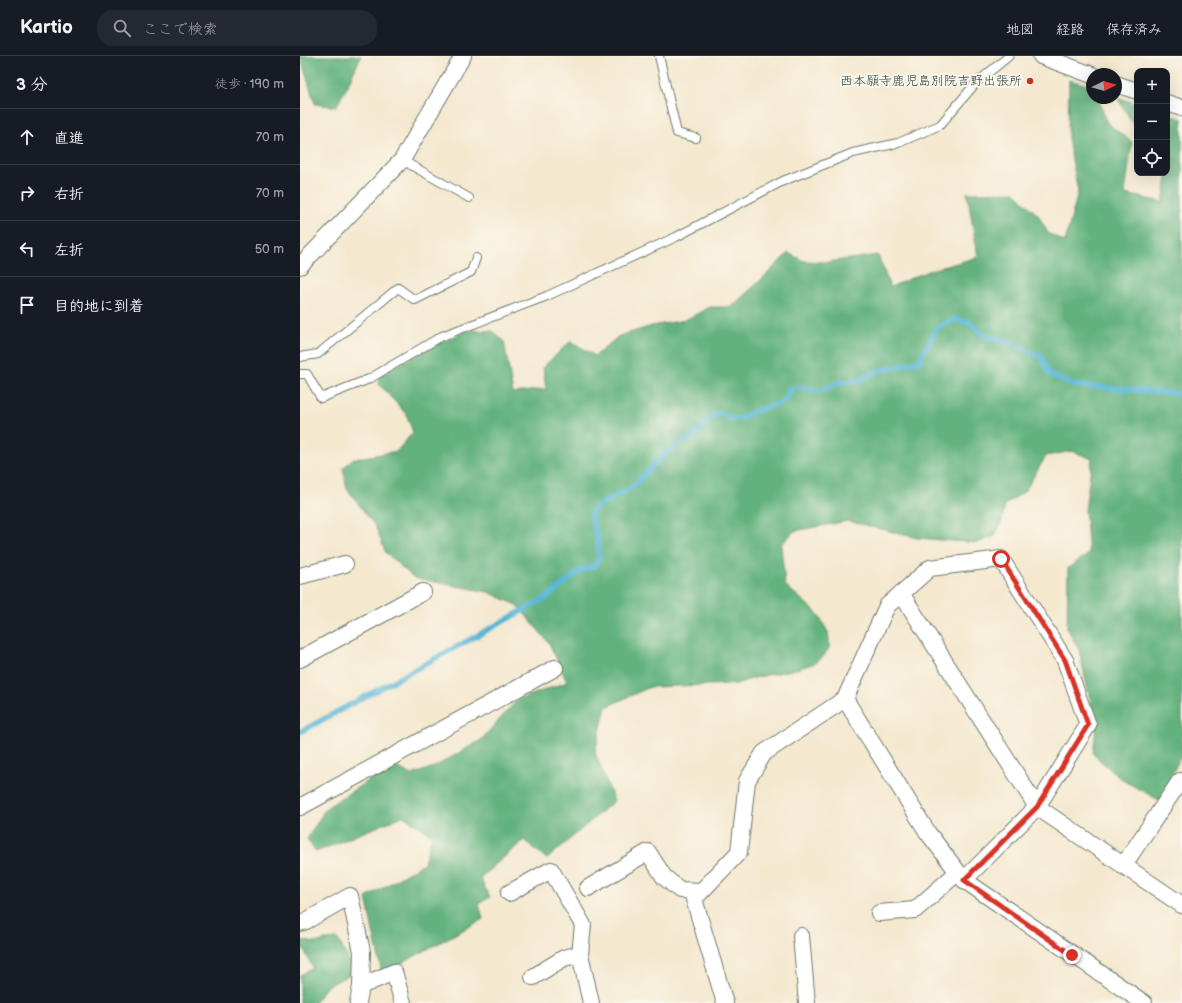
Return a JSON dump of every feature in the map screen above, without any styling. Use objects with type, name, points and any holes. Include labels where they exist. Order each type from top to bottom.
[{"type":"street","points":[[300,266],[402,160],[463,56]]},
{"type":"street","points":[[1041,56],[1086,73]]},
{"type":"street","points":[[1122,86],[1134,90]]},
{"type":"street","points":[[1170,103],[1182,108]]},
{"type":"street","points":[[725,1003],[694,899],[739,852],[747,781],[764,753],[845,699],[887,606],[930,568],[1001,559],[1065,660],[1088,725],[1037,807],[961,876],[916,910],[879,913]]},
{"type":"street","points":[[300,576],[345,564]]},
{"type":"street","points":[[300,659],[423,592]]},
{"type":"street","points":[[901,593],[1037,807],[1182,905]]},
{"type":"street","points":[[300,807],[555,668]]},
{"type":"street","points":[[845,699],[928,833],[961,876],[1144,1003]]},
{"type":"street","points":[[1123,866],[1180,781],[1182,782]]},
{"type":"street","points":[[588,888],[648,852],[664,876],[680,890],[700,892]]},
{"type":"street","points":[[509,894],[551,870],[583,925],[580,954],[591,1003]]},
{"type":"street","points":[[300,923],[350,896],[362,952],[361,986],[358,1003]]},
{"type":"street","points":[[801,936],[807,1003]]},
{"type":"street","points":[[533,977],[564,958],[580,954]]},
{"type":"street","points":[[361,986],[394,972],[403,1003]]},
{"type":"lane","points":[[659,56],[678,133],[696,138]]},
{"type":"lane","points":[[300,374],[307,374],[321,398],[369,379],[442,336],[547,296],[676,237],[783,181],[853,153],[898,143],[940,125],[976,82],[1009,56]]},
{"type":"lane","points":[[402,160],[469,198]]},
{"type":"lane","points":[[300,357],[318,354],[398,288],[415,300],[471,272],[476,258]]},
{"type":"green space","points":[[300,56],[361,56],[336,107],[315,104]]},
{"type":"green space","points":[[1069,80],[1086,84],[1086,104],[1100,104],[1107,123],[1132,142],[1125,194],[1163,202],[1167,176],[1170,176],[1172,146],[1170,145],[1170,115],[1182,119],[1182,754],[1159,800],[1122,780],[1093,754],[1096,727],[1079,650],[1067,628],[1068,568],[1089,554],[1085,510],[1092,459],[1072,451],[1046,456],[1025,491],[1005,505],[1001,524],[995,536],[977,543],[917,538],[848,521],[794,531],[781,545],[785,585],[817,613],[828,632],[830,646],[824,656],[815,663],[797,669],[758,677],[735,684],[650,687],[606,707],[595,752],[614,801],[547,859],[524,840],[480,878],[490,897],[479,904],[483,919],[382,974],[366,898],[424,863],[432,835],[403,816],[316,852],[307,839],[326,808],[392,765],[412,775],[436,766],[481,740],[517,700],[567,682],[549,643],[517,605],[488,592],[414,578],[386,553],[375,526],[347,489],[343,468],[353,459],[397,451],[413,432],[406,414],[379,384],[379,375],[443,341],[470,330],[493,331],[504,341],[513,393],[546,389],[543,367],[571,341],[595,356],[619,336],[652,326],[685,320],[710,307],[731,307],[788,253],[804,261],[827,262],[878,255],[890,287],[928,271],[978,257],[967,193],[1015,192],[1038,215],[1048,233],[1065,242],[1078,192],[1068,138]]},
{"type":"green space","points":[[1122,99],[1134,103],[1134,125],[1121,104]]},
{"type":"green space","points":[[338,939],[355,972],[327,986],[314,1003],[300,1003],[300,975],[313,968],[300,940],[315,943],[325,940]]},
{"type":"waterway","points":[[300,732],[546,598],[583,569],[595,566],[599,556],[597,536],[591,516],[595,507],[631,488],[665,453],[692,436],[715,414],[724,414],[729,418],[740,419],[753,412],[783,402],[790,390],[797,387],[820,391],[840,382],[855,382],[875,372],[919,361],[937,328],[954,319],[970,323],[984,335],[999,339],[1042,357],[1049,374],[1073,385],[1182,394]]},
{"type":"place","name":"西本願寺鹿児島別院吉野出張所","points":[[1030,81]]},
{"type":"route","points":[[1001,559],[1065,660],[1088,725],[1037,807],[964,880],[1072,955]]}]
